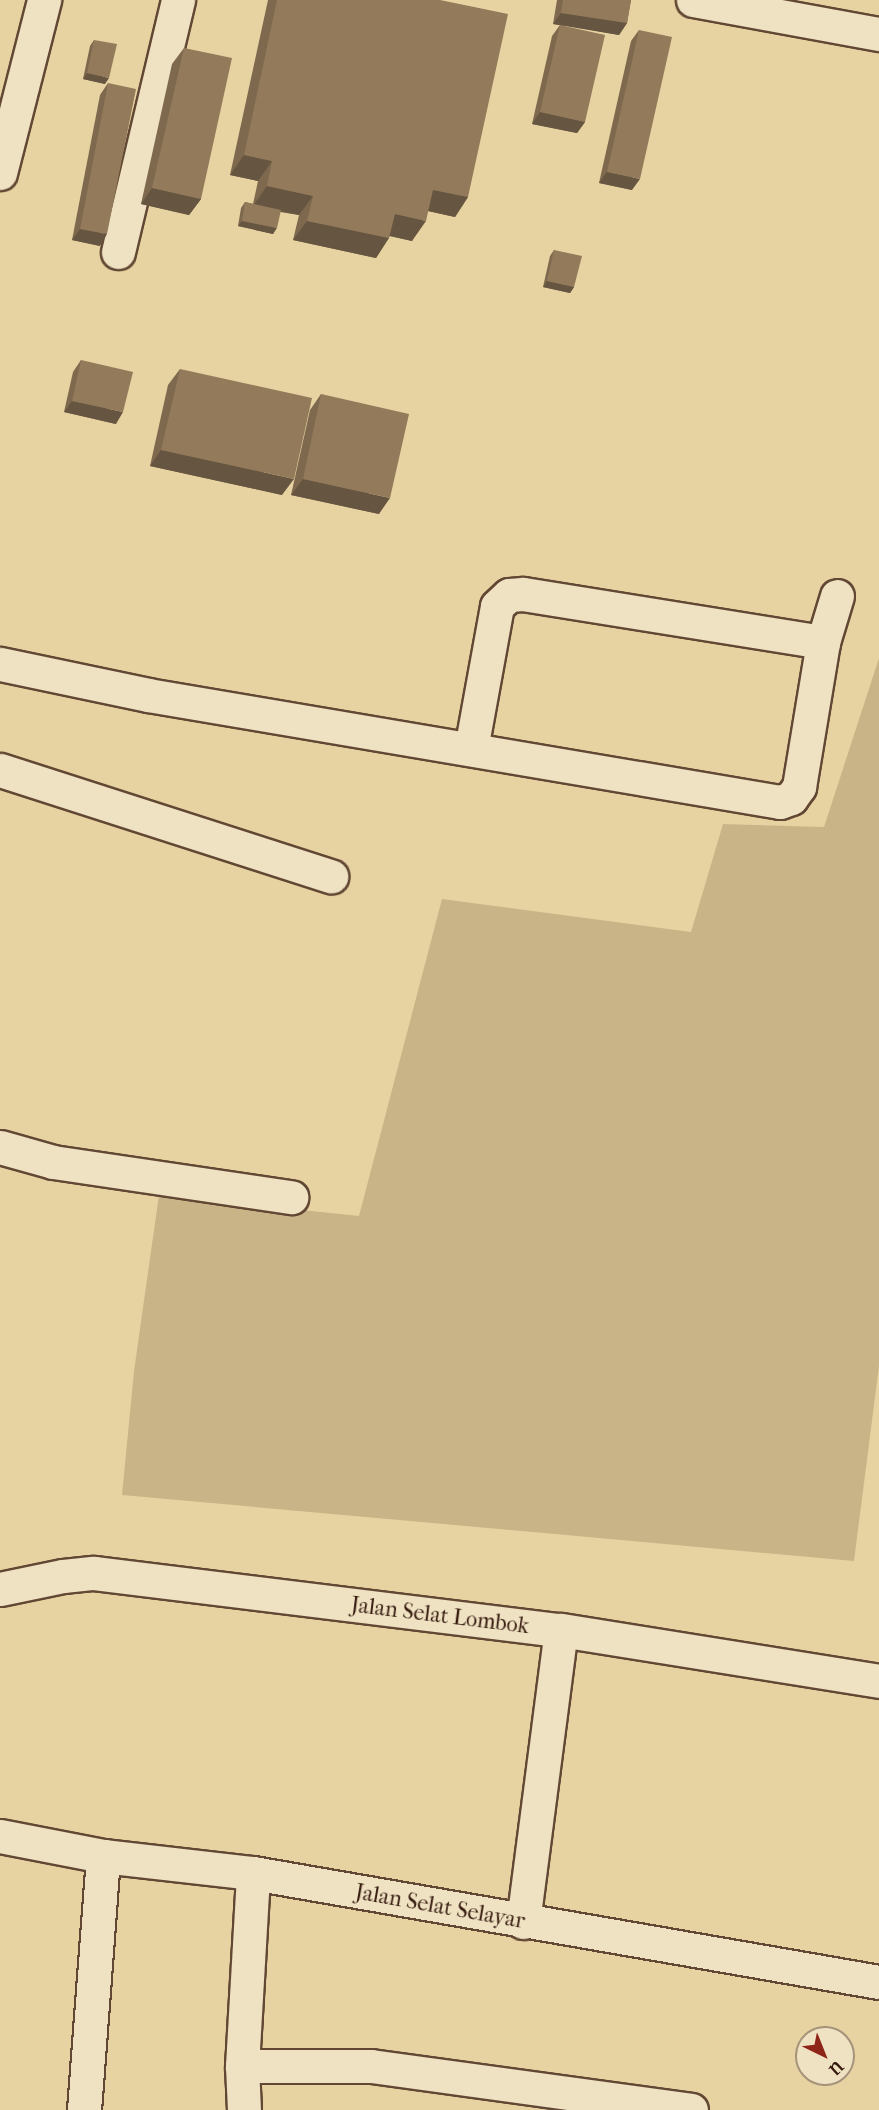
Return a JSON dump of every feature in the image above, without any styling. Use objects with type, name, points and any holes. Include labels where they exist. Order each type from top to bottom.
[{"type":"street","points":[[0,173],[44,0]]},
{"type":"street","points":[[118,252],[178,0]]},
{"type":"street","points":[[693,0],[879,34]]},
{"type":"street","points":[[471,749],[497,606],[509,595],[523,594],[823,642]]},
{"type":"street","points":[[0,664],[148,695],[771,802],[786,800],[795,795],[799,787],[823,642],[837,596]]},
{"type":"street","points":[[0,770],[332,876]]},
{"type":"street","points":[[0,1147],[53,1162],[291,1197]]},
{"type":"street","name":"Jalan Selat Lombok","points":[[0,1589],[63,1576],[94,1573],[561,1630],[879,1681]]},
{"type":"street","points":[[523,1922],[561,1630]]},
{"type":"street","name":"Jalan Selat Selayar","points":[[0,1836],[103,1856],[254,1873],[523,1922],[879,1982]]},
{"type":"street","points":[[84,2110],[103,1856]]},
{"type":"street","points":[[244,2110],[242,2066],[254,1873]]},
{"type":"street","points":[[242,2066],[371,2066],[691,2110]]},
{"type":"shaded area","points":[[879,658],[879,1366],[854,1561],[122,1495],[134,1371],[159,1195],[359,1216],[442,899],[691,932],[723,824],[824,827]]},
{"type":"building","points":[[277,0],[440,0],[508,14],[468,197],[433,190],[426,221],[395,214],[389,238],[307,221],[313,196],[267,186],[272,161],[244,155]]},
{"type":"building","points":[[563,0],[631,0],[627,23],[561,13]]},
{"type":"building","points":[[560,25],[605,35],[585,122],[540,112]]},
{"type":"building","points":[[639,30],[672,37],[640,179],[607,172]]},
{"type":"building","points":[[94,40],[117,44],[109,78],[87,73]]},
{"type":"building","points":[[184,48],[232,58],[201,199],[152,188]]},
{"type":"building","points":[[108,83],[136,89],[107,234],[80,229]]},
{"type":"building","points":[[245,202],[281,210],[277,228],[242,221]]},
{"type":"building","points":[[554,250],[582,256],[574,287],[547,281]]},
{"type":"building","points":[[81,360],[133,372],[123,412],[72,401]]},
{"type":"building","points":[[180,369],[312,398],[294,479],[161,450]]},
{"type":"building","points":[[321,394],[409,414],[390,498],[303,479]]}]
